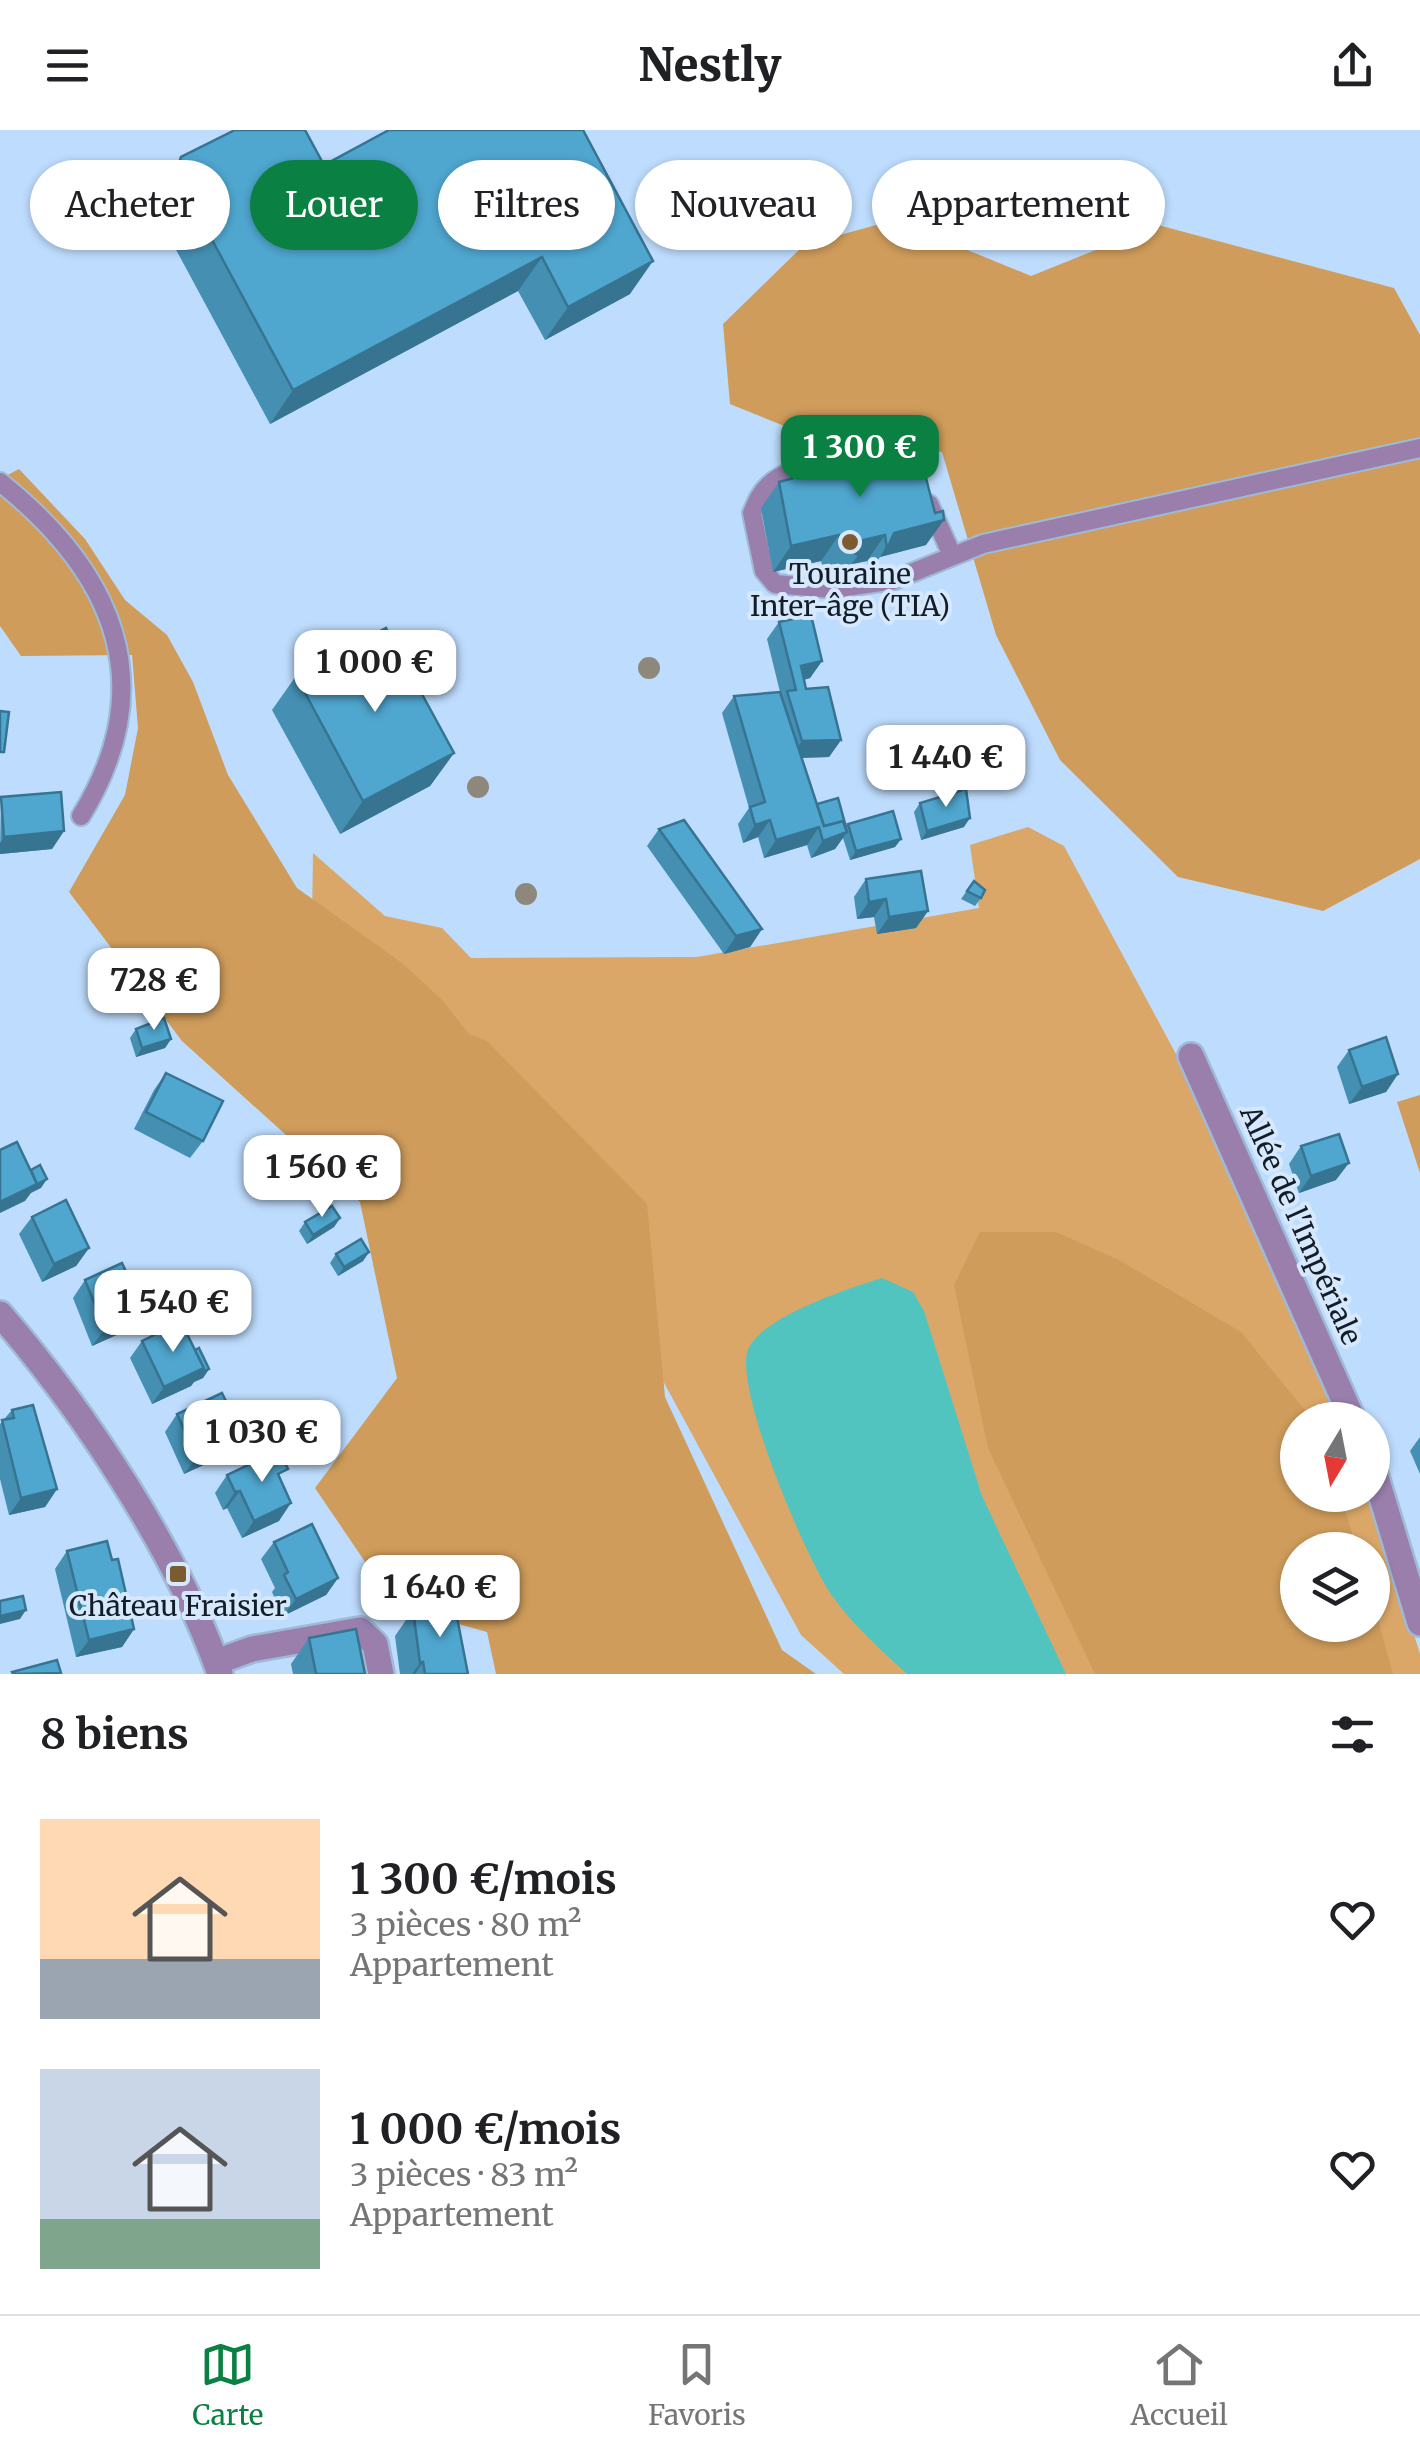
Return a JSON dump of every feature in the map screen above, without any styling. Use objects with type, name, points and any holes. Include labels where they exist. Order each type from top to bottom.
[{"type":"street","name":"Allée de l'Impériale","points":[[1192,1056],[1345,1402]]},
{"type":"street","points":[[0,1314],[62,1394],[145,1519],[178,1574],[218,1668],[252,1649],[360,1630],[376,1644],[381,1674]]},
{"type":"street","points":[[1386,1512],[1420,1623]]},
{"type":"lane","points":[[952,556],[916,477],[902,461],[867,452],[782,476],[768,485],[752,513],[764,572],[775,584],[855,588],[894,580],[983,544],[1420,448]]},
{"type":"lane","points":[[0,482],[57,535],[79,564],[100,600],[119,655],[124,705],[117,738],[82,816]]},
{"type":"shaded area","points":[[872,226],[872,250],[967,250],[1031,276],[1096,250],[1165,250],[1165,227],[1394,288],[1420,335],[1420,859],[1323,911],[1178,877],[1060,760],[996,635],[942,452],[789,428],[730,404],[723,324],[799,250],[852,250],[852,232]]},
{"type":"shaded area","points":[[19,469],[85,539],[125,600],[167,635],[193,682],[228,775],[297,888],[402,963],[442,1000],[469,1034],[487,1041],[647,1204],[665,1397],[782,1650],[816,1674],[496,1674],[487,1632],[395,1606],[315,1488],[397,1378],[360,1202],[182,1041],[69,892],[125,795],[138,728],[132,655],[21,656],[0,626],[0,479]]},
{"type":"shaded area","points":[[1028,827],[1064,846],[1218,1132],[1334,1402],[1280,1402],[1280,1512],[1376,1512],[1382,1532],[1280,1532],[1280,1642],[1390,1642],[1390,1557],[1420,1654],[1420,1674],[844,1674],[801,1635],[611,1285],[312,921],[313,853],[385,916],[442,928],[471,958],[697,957],[979,908],[970,845]]},
{"type":"shaded area","points":[[1420,1095],[1420,1173],[1397,1102]]},
{"type":"shaded area","points":[[980,1232],[1056,1232],[1119,1260],[1241,1332],[1298,1402],[1280,1402],[1280,1512],[1346,1512],[1352,1532],[1280,1532],[1280,1642],[1384,1642],[1393,1674],[1095,1674],[988,1448],[954,1285]]},
{"type":"shaded area","points":[[882,1278],[913,1292],[924,1311],[982,1496],[1066,1674],[907,1674],[841,1608],[807,1549],[761,1433],[746,1366],[749,1347],[758,1335],[790,1314]]},
{"type":"building","points":[[235,130],[305,130],[321,160],[250,160],[250,250],[418,250],[418,160],[333,160],[389,130],[583,130],[599,160],[438,160],[438,250],[615,250],[615,190],[635,227],[635,250],[647,250],[653,261],[568,307],[542,257],[293,390],[218,250],[230,250],[230,160],[180,160]]},
{"type":"building","points":[[906,447],[919,451],[935,513],[943,511],[944,520],[894,533],[887,549],[885,535],[855,542],[858,555],[842,545],[839,535],[791,546],[779,482]]},
{"type":"building","points":[[811,615],[822,661],[801,666],[806,689],[828,687],[841,740],[802,741],[787,691],[796,690],[779,622]]},
{"type":"building","points":[[386,628],[454,753],[363,801],[296,676]]},
{"type":"building","points":[[780,692],[824,826],[843,821],[847,832],[823,841],[819,827],[776,840],[770,820],[755,825],[750,807],[765,802],[734,696]]},
{"type":"building","points":[[0,711],[9,712],[4,752],[0,752]]},
{"type":"building","points":[[966,789],[970,818],[927,831],[920,803]]},
{"type":"building","points":[[61,792],[64,831],[4,837],[1,797]]},
{"type":"building","points":[[838,798],[846,827],[843,821],[824,826],[817,804]]},
{"type":"building","points":[[893,811],[901,839],[856,851],[848,824]]},
{"type":"building","points":[[684,820],[762,929],[736,936],[659,829]]},
{"type":"building","points":[[921,871],[928,911],[889,917],[886,899],[869,902],[866,879]]},
{"type":"building","points":[[974,881],[985,890],[981,898],[967,891]]},
{"type":"building","points":[[135,986],[140,1000],[130,1004],[125,990]]},
{"type":"building","points":[[164,1018],[171,1039],[142,1048],[136,1029]]},
{"type":"building","points":[[1386,1037],[1398,1074],[1362,1087],[1349,1050]]},
{"type":"building","points":[[166,1073],[223,1101],[203,1141],[146,1112]]},
{"type":"building","points":[[1339,1134],[1349,1163],[1311,1176],[1301,1146]]},
{"type":"building","points":[[17,1142],[37,1184],[0,1202],[0,1150]]},
{"type":"building","points":[[40,1165],[47,1179],[37,1184],[31,1170]]},
{"type":"building","points":[[66,1200],[89,1248],[54,1264],[32,1217]]},
{"type":"building","points":[[332,1206],[340,1218],[313,1235],[305,1222]]},
{"type":"building","points":[[361,1239],[369,1252],[344,1267],[336,1254]]},
{"type":"building","points":[[122,1263],[144,1310],[105,1329],[85,1280]]},
{"type":"building","points":[[181,1322],[204,1368],[164,1387],[142,1341]]},
{"type":"building","points":[[199,1348],[209,1369],[200,1373],[204,1368],[195,1350]]},
{"type":"building","points":[[222,1393],[238,1426],[229,1431],[233,1440],[197,1457],[177,1414]]},
{"type":"building","points":[[33,1405],[57,1489],[21,1498],[2,1420],[14,1418],[12,1410]]},
{"type":"building","points":[[279,1450],[288,1469],[278,1474],[291,1503],[254,1521],[240,1491],[235,1492],[227,1475]]},
{"type":"building","points":[[312,1524],[338,1578],[296,1599],[274,1542]]},
{"type":"building","points":[[107,1541],[112,1560],[118,1559],[134,1629],[89,1640],[67,1551]]},
{"type":"building","points":[[23,1596],[26,1610],[0,1616],[0,1601]]},
{"type":"building","points":[[454,1602],[468,1674],[425,1674],[413,1610]]},
{"type":"building","points":[[356,1629],[365,1674],[316,1674],[309,1638]]},
{"type":"building","points":[[57,1660],[61,1673],[12,1672]]},
{"type":"place","name":"Touraine Inter-âge (TIA)","points":[[850,542]]},
{"type":"place","name":"Château Fraisier","points":[[178,1574]]}]
